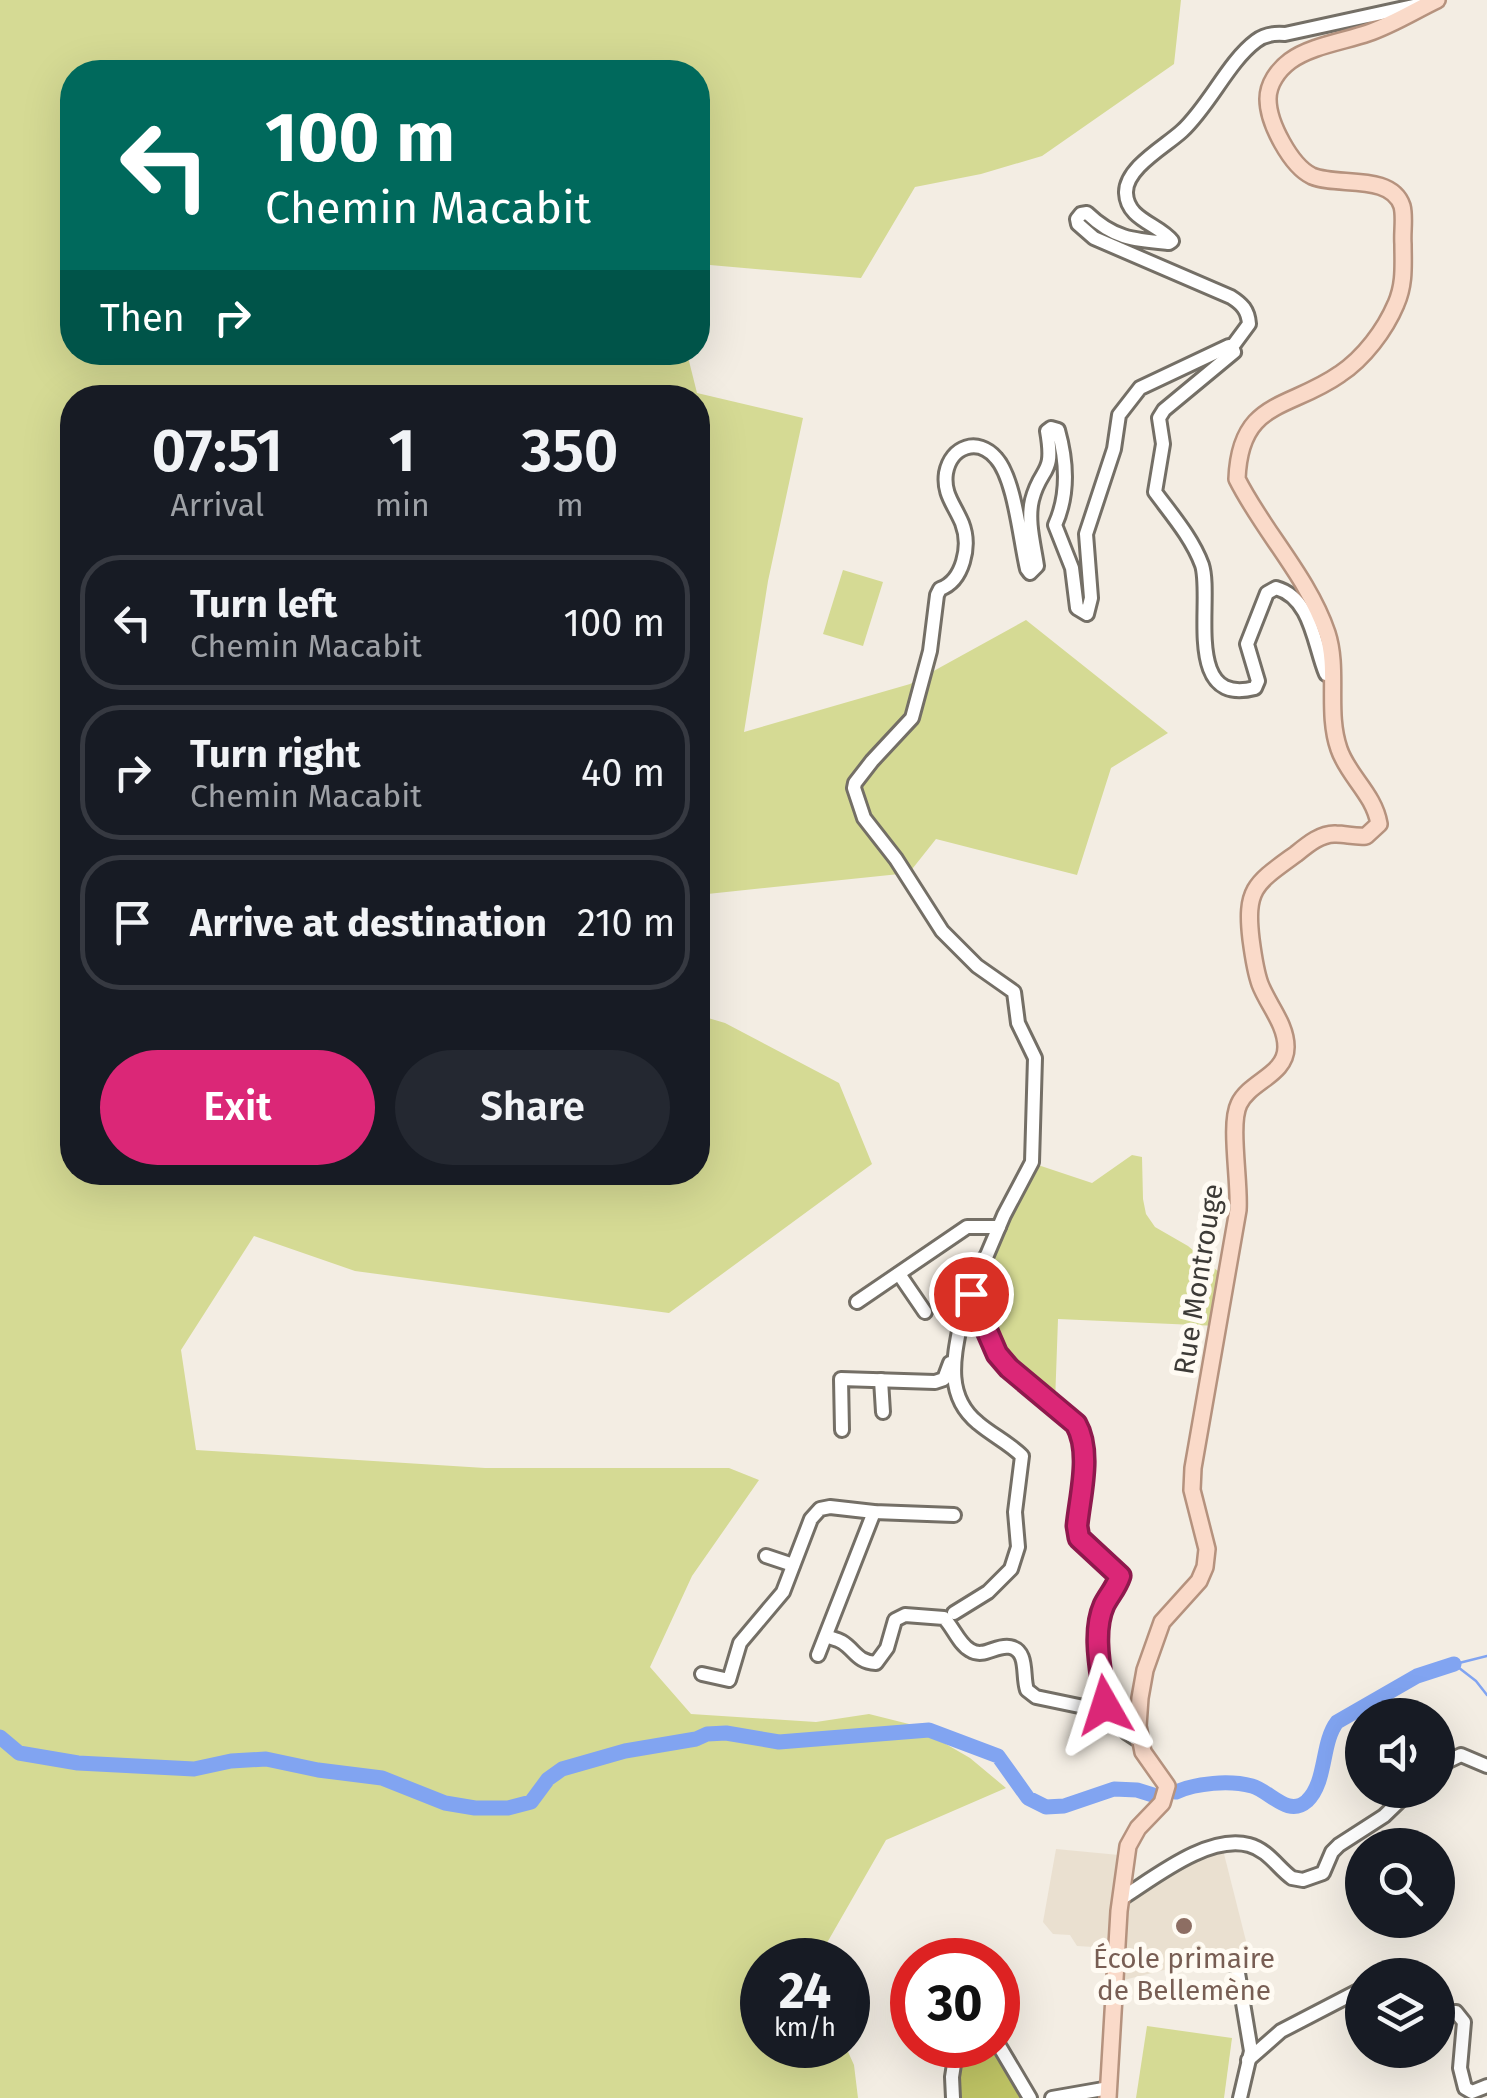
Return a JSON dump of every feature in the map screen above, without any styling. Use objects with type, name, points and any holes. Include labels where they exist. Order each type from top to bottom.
[{"type":"main road","name":"Rue Montrouge","points":[[1109,2093],[1128,1846],[1138,1828],[1162,1803],[1166,1786],[1147,1761],[1138,1726],[1140,1698],[1162,1622],[1198,1581],[1207,1549],[1192,1490],[1238,1210],[1234,1119],[1247,1093],[1279,1067],[1285,1056],[1283,1028],[1255,966],[1247,912],[1249,897],[1263,878],[1316,839],[1334,833],[1366,836],[1378,824],[1370,800],[1340,752],[1332,654],[1318,610],[1236,479],[1237,462],[1248,430],[1265,411],[1339,375],[1361,356],[1390,316],[1403,281],[1402,206],[1382,186],[1315,178],[1302,169],[1272,118],[1270,85],[1294,58],[1373,32],[1436,0]]},
{"type":"street","points":[[1232,347],[1249,324],[1241,304],[1094,238],[1078,224],[1077,218],[1088,213],[1101,228],[1116,235],[1169,243],[1170,236],[1146,224],[1130,209],[1127,186],[1137,170],[1206,107],[1246,50],[1260,37],[1436,0]]},
{"type":"street","points":[[1142,1741],[1124,1731],[1108,1712],[1098,1644],[1104,1606],[1120,1576],[1079,1538],[1082,1434],[1076,1424],[997,1354],[970,1285],[1032,1162],[1035,1058],[1018,1024],[1014,992],[977,966],[942,931],[896,859],[864,818],[854,788],[912,718],[930,651],[937,595],[940,589],[952,585],[962,568],[964,527],[946,496],[945,477],[950,459],[960,448],[975,445],[986,448],[999,460],[1007,474],[1030,573],[1036,566],[1030,515],[1033,496],[1052,459],[1047,431],[1058,430],[1066,478],[1061,512],[1054,526],[1072,568],[1077,608],[1087,614],[1091,598],[1086,534],[1114,449],[1119,415],[1140,388],[1232,347]]},
{"type":"street","points":[[1232,347],[1234,352],[1159,418],[1162,444],[1155,492],[1182,527],[1202,565],[1206,652],[1220,684],[1255,688],[1258,681],[1248,644],[1268,593],[1276,588],[1288,594],[1313,625],[1326,674],[1332,674]]},
{"type":"street","points":[[858,1302],[967,1227],[998,1228]]},
{"type":"street","points":[[899,1274],[925,1312]]},
{"type":"street","points":[[954,1614],[988,1592],[1011,1569],[1018,1547],[1015,1512],[1023,1463],[1016,1449],[973,1419],[960,1404],[953,1380],[964,1305],[975,1301]]},
{"type":"street","points":[[842,1430],[841,1379],[940,1382],[956,1352]]},
{"type":"street","points":[[881,1380],[883,1412]]},
{"type":"street","points":[[702,1674],[730,1680],[740,1643],[774,1606],[810,1519],[820,1510],[830,1507],[954,1515]]},
{"type":"street","points":[[818,1656],[874,1512]]},
{"type":"street","points":[[766,1556],[793,1566]]},
{"type":"street","points":[[826,1636],[844,1642],[854,1656],[866,1663],[876,1663],[887,1648],[894,1620],[905,1615],[944,1618],[973,1652],[1016,1649],[1024,1658],[1026,1690],[1036,1697],[1108,1712]]},
{"type":"street","points":[[1455,1758],[1461,1755],[1487,1766]]},
{"type":"street","points":[[1122,1898],[1159,1872],[1223,1845],[1248,1844],[1273,1859],[1292,1878],[1313,1878],[1323,1873],[1339,1845],[1392,1808]]},
{"type":"street","points":[[1237,1966],[1251,2051],[1240,2098]]},
{"type":"street","points":[[1248,2060],[1280,2031],[1345,1998]]},
{"type":"street","points":[[1455,2012],[1464,2022],[1461,2082],[1472,2092],[1487,2086]]},
{"type":"street","points":[[952,2098],[954,2068]]},
{"type":"street","points":[[1012,2068],[1030,2098]]},
{"type":"street","points":[[1052,2098],[1109,2093]]},
{"type":"shaded area","name":"École primaire de Bellemène","points":[[1056,1849],[1119,1855],[1110,1948],[1077,1946],[1070,1935],[1053,1934],[1043,1922]]},
{"type":"shaded area","name":"École primaire de Bellemène","points":[[1223,1850],[1248,1949],[1124,1980],[1126,1902],[1159,1879]]},
{"type":"green space","points":[[0,0],[1181,0],[1174,64],[1042,156],[981,174],[915,187],[861,278],[710,265],[710,60],[60,60],[60,365],[690,365],[695,385],[60,385],[60,1185],[710,1185],[710,1019],[839,1083],[872,1164],[669,1313],[355,1271],[254,1236],[181,1350],[196,1450],[485,1468],[729,1468],[759,1480],[692,1576],[650,1667],[691,1714],[816,1722],[869,1714],[913,1725],[970,1758],[1006,1788],[886,1840],[830,1938],[740,1938],[740,2068],[854,2068],[858,2098],[0,2098]]},
{"type":"green space","points":[[710,396],[803,418],[768,581],[744,732],[910,684],[1026,620],[1168,733],[1111,768],[1077,875],[936,839],[909,873],[710,894]]},
{"type":"green space","points":[[843,570],[883,582],[863,646],[823,634]]},
{"type":"green space","points":[[1132,1155],[1142,1157],[1143,1199],[1146,1214],[1155,1227],[1188,1246],[1226,1278],[1218,1326],[1058,1319],[1055,1403],[1009,1369],[979,1316],[974,1274],[1035,1164],[1092,1183]]},
{"type":"green space","points":[[1147,2026],[1232,2038],[1224,2098],[1136,2098]]},
{"type":"green space","points":[[955,2068],[1012,2068],[1030,2098],[953,2098]]},
{"type":"waterway","points":[[1455,1664],[1487,1656]]},
{"type":"waterway","points":[[1454,1664],[1487,1695]]},
{"type":"waterway","points":[[1176,1792],[1213,1783],[1243,1784],[1286,1805],[1300,1805],[1318,1784],[1328,1741],[1337,1722],[1417,1676],[1454,1664]]},
{"type":"waterway","points":[[0,1737],[19,1753],[78,1763],[194,1769],[266,1759],[382,1778],[445,1803],[508,1808],[531,1802],[548,1779],[562,1769],[707,1734],[726,1733],[779,1742],[929,1730],[998,1756],[1028,1798],[1046,1807],[1064,1806],[1114,1789],[1153,1795]]},
{"type":"place","name":"École primaire de Bellemène","points":[[1184,1926]]},
{"type":"route","points":[[971,1294],[997,1354],[1076,1424],[1082,1434],[1079,1538],[1120,1576],[1101,1617],[1098,1644],[1105,1705]]}]
